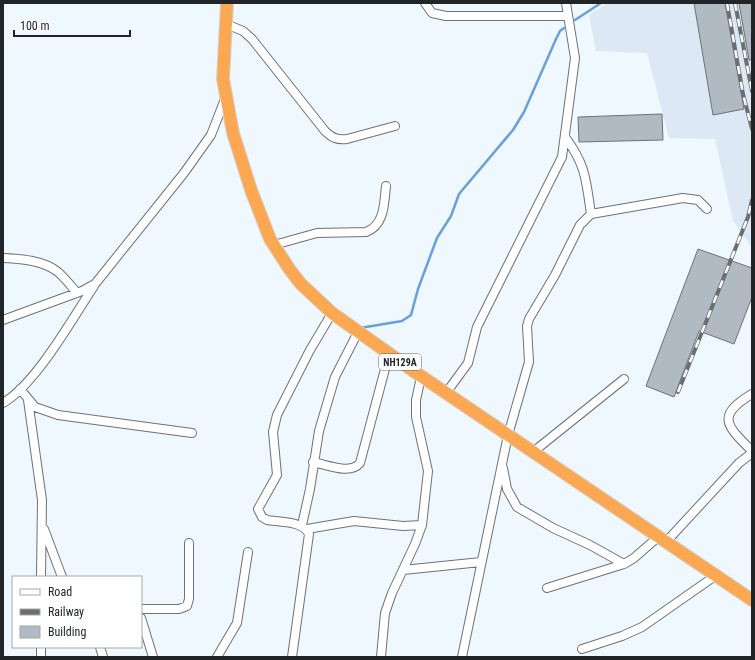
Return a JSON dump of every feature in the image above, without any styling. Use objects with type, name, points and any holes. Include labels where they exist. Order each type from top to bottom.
[{"type":"highway","name":"NH129A","points":[[228,3],[223,79],[226,98],[244,171],[260,216],[274,245],[298,279],[316,299],[332,313],[421,377],[752,600]]},
{"type":"street","points":[[425,3],[432,13],[446,16],[568,16]]},
{"type":"street","points":[[446,393],[468,363],[477,327],[558,168],[562,157],[575,58],[566,3]]},
{"type":"street","points":[[226,24],[243,31],[252,39],[325,131],[332,137],[339,140],[347,139],[394,126]]},
{"type":"street","points":[[3,403],[12,397],[31,378],[62,336],[95,284],[189,167],[211,135],[226,98]]},
{"type":"street","points":[[565,137],[580,160],[586,180],[591,214]]},
{"type":"street","points":[[274,245],[317,233],[366,232],[372,230],[381,220],[386,186]]},
{"type":"street","points":[[462,657],[508,435],[530,362],[529,319],[555,275],[580,225],[591,214],[683,198],[698,200],[706,209]]},
{"type":"street","points":[[3,258],[37,262],[53,269],[59,273],[77,293]]},
{"type":"street","points":[[3,320],[77,293],[95,284]]},
{"type":"street","points":[[332,313],[277,415],[273,432],[276,475],[258,509],[262,517],[267,520],[304,527],[354,521],[403,526],[422,525]]},
{"type":"street","points":[[292,657],[310,539],[304,527],[319,431],[335,377],[358,332]]},
{"type":"street","points":[[314,462],[350,470],[360,463],[389,354]]},
{"type":"street","points":[[381,657],[385,613],[392,593],[415,544],[422,525],[428,471],[416,417],[416,400],[421,377]]},
{"type":"street","points":[[533,452],[624,380]]},
{"type":"street","points":[[20,389],[35,407],[58,415],[192,433]]},
{"type":"street","points":[[547,588],[624,564],[661,540],[752,452],[733,431],[729,424],[729,418],[730,412],[735,404],[752,394]]},
{"type":"street","points":[[28,400],[42,495],[42,576]]},
{"type":"street","points":[[502,463],[507,489],[517,507],[553,528],[590,545],[624,564]]},
{"type":"street","points":[[42,525],[62,576]]},
{"type":"street","points":[[142,609],[179,609],[187,606],[189,599],[189,543]]},
{"type":"street","points":[[217,657],[237,624],[248,552]]},
{"type":"street","points":[[403,570],[481,562]]},
{"type":"street","points":[[582,649],[622,636],[642,627],[716,576]]},
{"type":"street","points":[[142,621],[153,657]]},
{"type":"shaded area","points":[[608,3],[752,3],[752,248],[733,221],[715,139],[669,138],[647,53],[596,51],[589,15]]},
{"type":"building","points":[[694,3],[725,3],[744,109],[713,115]]},
{"type":"building","points":[[739,3],[752,3],[752,60],[749,60]]},
{"type":"building","points":[[662,114],[663,140],[579,142],[578,117]]},
{"type":"building","points":[[698,249],[752,268],[752,297],[734,344],[699,331],[674,397],[646,386]]},
{"type":"waterway","points":[[575,20],[601,3]]},
{"type":"waterway","points":[[360,328],[402,321],[411,315],[418,289],[437,238],[451,216],[459,194],[513,130],[524,112],[556,39],[560,31],[564,28]]},
{"type":"railway","points":[[727,3],[743,94],[752,129]]},
{"type":"railway","points":[[735,3],[752,91]]},
{"type":"railway","points":[[678,392],[748,217],[752,200]]}]
